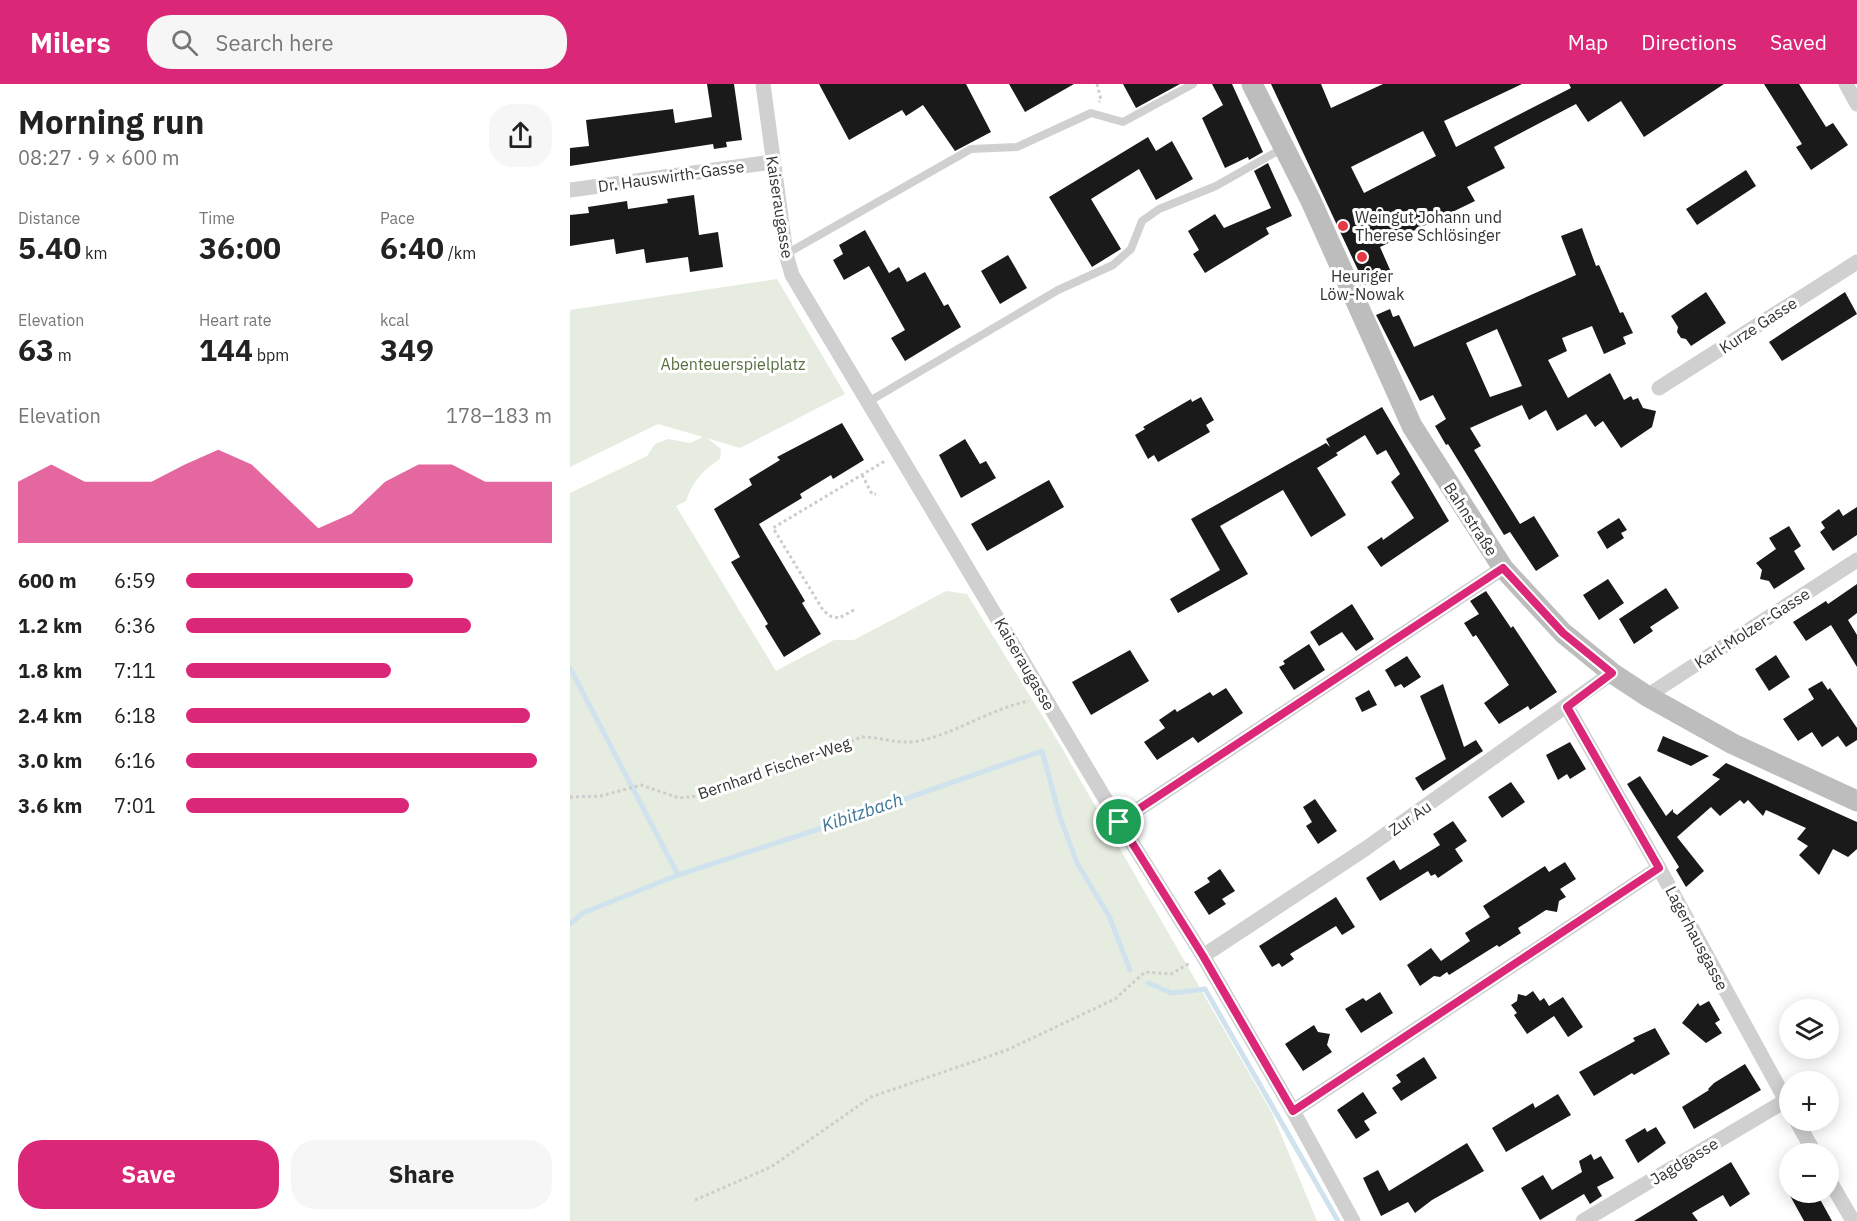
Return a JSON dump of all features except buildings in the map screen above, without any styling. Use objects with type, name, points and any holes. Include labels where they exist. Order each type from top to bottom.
[{"type":"main road","name":"Bahnstraße","points":[[1252,84],[1311,201],[1412,426],[1503,568],[1563,633],[1612,673],[1647,696],[1733,744],[1857,801]]},
{"type":"street","name":"Kaiseraugasse","points":[[763,84],[786,254],[792,274],[1119,822],[1203,956],[1293,1111],[1353,1221]]},
{"type":"street","points":[[1846,84],[1857,104]]},
{"type":"street","name":"Dr. Hauswirth-Gasse","points":[[570,190],[772,162]]},
{"type":"street","name":"Kurze Gasse","points":[[1659,388],[1857,262]]},
{"type":"street","name":"Karl-Molzer-Gasse","points":[[1647,696],[1857,560]]},
{"type":"street","points":[[1119,822],[1503,568]]},
{"type":"street","name":"Zur Au","points":[[1203,956],[1365,849],[1612,673]]},
{"type":"street","name":"Lagerhausgasse","points":[[1567,707],[1659,868],[1779,1090]]},
{"type":"street","points":[[1293,1111],[1659,868]]},
{"type":"street","name":"Jagdgasse","points":[[1583,1221],[1779,1110]]},
{"type":"street","points":[[1839,1197],[1853,1221]]},
{"type":"lane","points":[[786,254],[971,149],[1017,147],[1091,113],[1123,122],[1193,84]]},
{"type":"lane","points":[[868,402],[1058,290],[1113,265],[1131,249],[1142,221],[1159,209],[1216,186],[1285,148]]},
{"type":"path","points":[[1091,113],[1101,100],[1097,84]]},
{"type":"path","points":[[854,610],[839,618],[830,616],[823,610],[773,528],[899,453]]},
{"type":"path","points":[[862,475],[872,494],[876,494]]},
{"type":"path","name":"Bernhard Fischer-Weg","points":[[570,797],[601,796],[641,785],[679,798],[697,796],[862,737],[876,737],[898,742],[918,741],[1024,702],[1045,697]]},
{"type":"path","points":[[695,1200],[771,1167],[871,1097],[1007,1050],[1115,999],[1145,972],[1171,974],[1203,956]]},
{"type":"green space","name":"Abenteuerspielplatz","points":[[777,279],[845,394],[740,448],[707,438],[721,449],[720,459],[699,477],[686,501],[676,506],[776,671],[834,640],[854,640],[946,591],[967,594],[1059,743],[1272,1113],[1317,1221],[570,1221],[570,493],[647,456],[655,444],[668,439],[690,443],[703,437],[658,424],[570,467],[570,310]]},
{"type":"waterway","name":"Kibitzbach","points":[[570,668],[678,875],[816,830],[1042,751],[1060,817],[1077,863],[1109,916],[1130,970]]},
{"type":"waterway","points":[[570,924],[583,913],[678,875]]},
{"type":"waterway","name":"Kibitzbach","points":[[1148,983],[1172,993],[1205,989],[1338,1221]]},
{"type":"place","name":"Weingut Johann und Therese Schlösinger","points":[[1343,226]]},
{"type":"place","name":"Heuriger Löw-Nowak","points":[[1362,257]]},
{"type":"route","points":[[1503,568],[1563,633],[1612,673],[1567,707],[1659,868],[1293,1111],[1203,956],[1119,822],[1503,568]]}]
